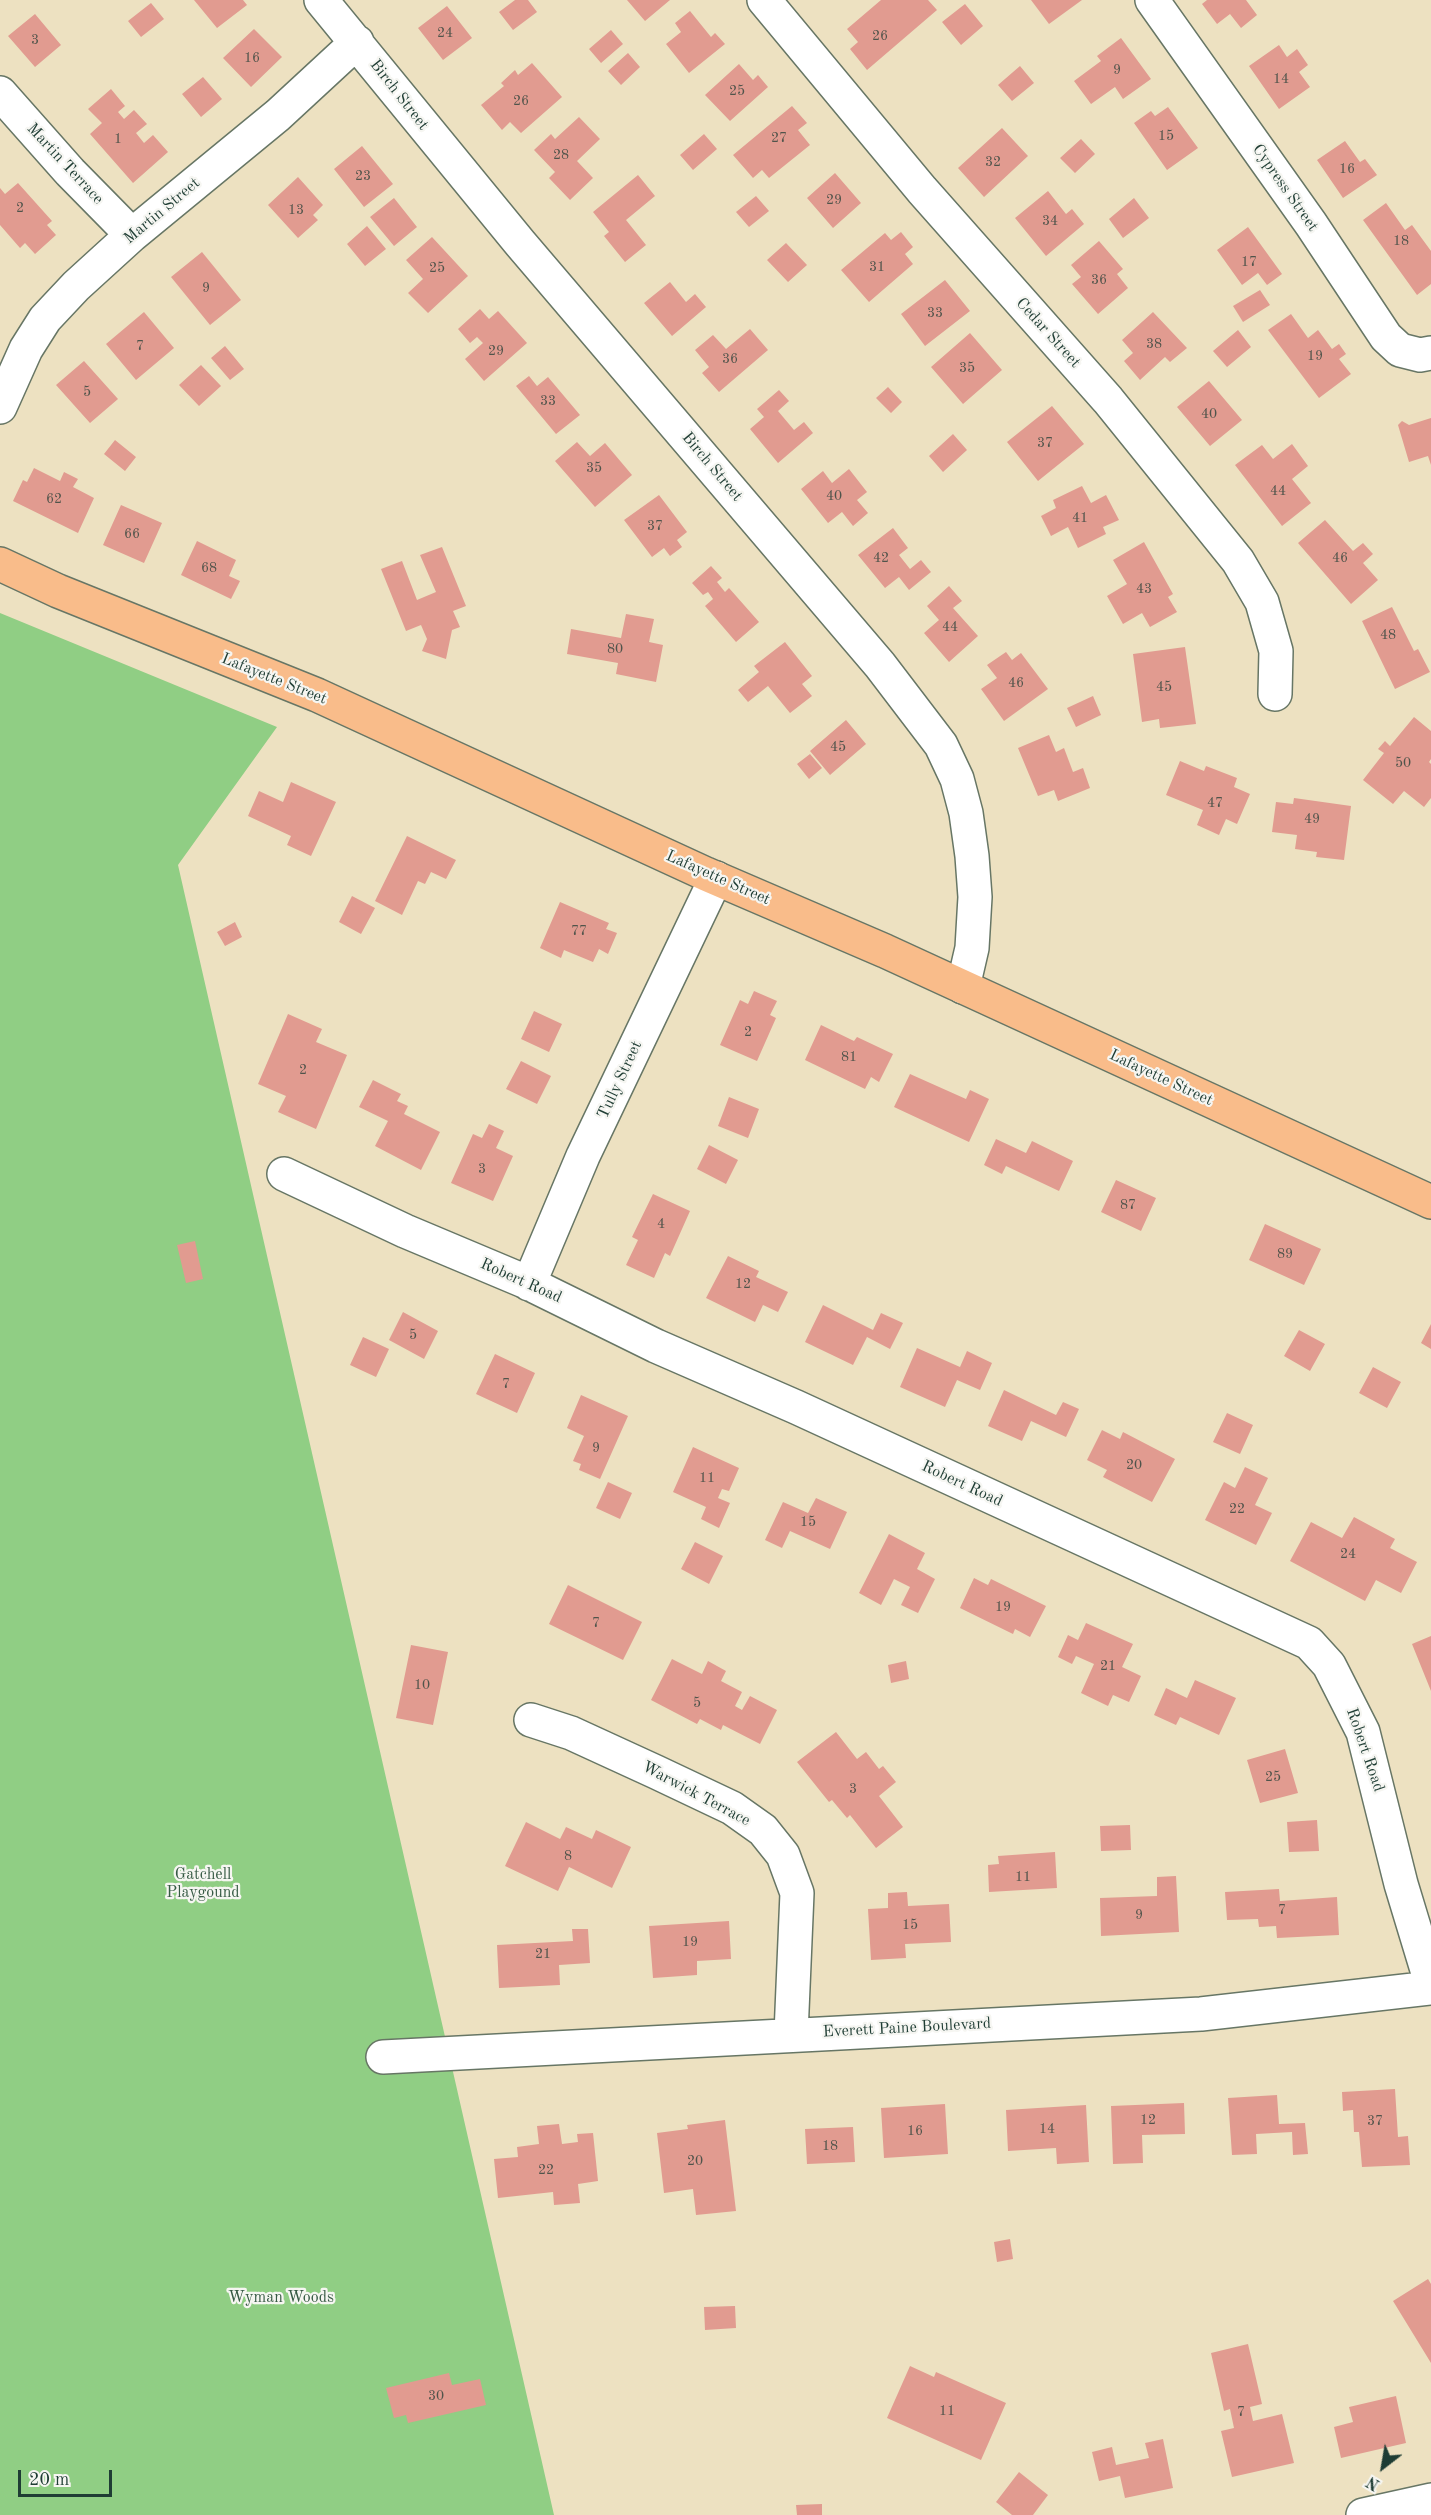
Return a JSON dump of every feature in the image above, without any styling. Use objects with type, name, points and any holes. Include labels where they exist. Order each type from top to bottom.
[{"type":"main road","name":"Lafayette Street","points":[[0,564],[317,695],[716,879],[963,987],[1431,1202]]},
{"type":"main road","points":[[0,571],[32,579]]},
{"type":"street","name":"Birch Street","points":[[321,0],[520,243],[880,665],[941,746],[960,790],[972,856],[975,908],[972,948],[963,987]]},
{"type":"street","name":"Cedar Street","points":[[764,0],[922,190],[1108,400],[1238,561],[1262,602],[1276,651],[1275,694]]},
{"type":"street","name":"Cypress Street","points":[[1152,0],[1311,224],[1386,337],[1400,350],[1420,356],[1431,353]]},
{"type":"street","name":"Martin Street","points":[[0,407],[26,350],[45,319],[76,286],[132,235],[278,115],[357,42]]},
{"type":"street","name":"Martin Terrace","points":[[0,93],[70,172],[132,235]]},
{"type":"street","name":"Tully Street","points":[[529,1284],[583,1156],[716,879]]},
{"type":"street","name":"Robert Road","points":[[284,1174],[405,1231],[529,1284],[656,1346],[796,1407],[1309,1643],[1329,1665],[1363,1732],[1401,1884],[1431,1983]]},
{"type":"street","name":"Warwick Terrace","points":[[531,1720],[571,1733],[732,1808],[763,1830],[783,1855],[797,1893],[797,1949],[791,2034]]},
{"type":"street","name":"Everett Paine Boulevard","points":[[382,2057],[1200,2014],[1431,1988]]},
{"type":"street","points":[[1363,2515],[1431,2500]]},
{"type":"green space","name":"Gatchell Playgound","points":[[0,613],[277,727],[178,865],[554,2515],[0,2515]]},
{"type":"building","points":[[194,0],[243,0],[247,5],[217,28]]},
{"type":"building","points":[[515,0],[528,0],[537,12],[513,30],[499,12]]},
{"type":"building","points":[[627,0],[670,0],[645,21]]},
{"type":"building","points":[[881,0],[928,0],[937,10],[867,70],[850,49],[858,42],[847,29]]},
{"type":"building","points":[[1031,0],[1082,0],[1049,24]]},
{"type":"building","points":[[1207,0],[1246,0],[1257,15],[1241,28],[1230,14],[1217,24],[1202,4]]},
{"type":"building","points":[[151,3],[164,19],[141,37],[128,21]]},
{"type":"building","points":[[965,4],[983,26],[961,45],[942,22]]},
{"type":"building","points":[[447,6],[472,38],[443,60],[418,28]]},
{"type":"building","points":[[690,11],[711,37],[715,33],[725,44],[689,73],[666,44],[681,32],[675,23]]},
{"type":"building","points":[[35,14],[61,45],[35,67],[8,36]]},
{"type":"building","points":[[254,29],[282,57],[251,87],[223,58]]},
{"type":"building","points":[[611,30],[623,44],[601,63],[589,49]]},
{"type":"building","points":[[1121,38],[1151,79],[1123,99],[1115,87],[1091,104],[1074,81],[1101,61],[1097,56]]},
{"type":"building","points":[[1279,45],[1287,57],[1297,49],[1308,65],[1299,72],[1310,87],[1279,109],[1249,66]]},
{"type":"building","points":[[628,53],[640,67],[621,85],[608,71]]},
{"type":"building","points":[[532,63],[562,97],[521,133],[510,122],[502,130],[481,105],[504,86],[501,83],[515,70],[518,75]]},
{"type":"building","points":[[739,64],[753,80],[758,75],[768,87],[730,121],[705,95]]},
{"type":"building","points":[[1020,66],[1034,83],[1012,101],[998,85]]},
{"type":"building","points":[[203,77],[222,99],[201,117],[182,94]]},
{"type":"building","points":[[111,89],[125,106],[118,112],[124,119],[134,110],[147,124],[136,133],[144,143],[153,135],[168,152],[133,183],[90,134],[102,123],[88,109]]},
{"type":"building","points":[[792,106],[807,123],[798,130],[810,145],[769,178],[762,170],[753,178],[733,155]]},
{"type":"building","points":[[1168,107],[1198,148],[1167,170],[1134,123],[1151,111],[1155,116]]},
{"type":"building","points":[[579,117],[600,139],[577,161],[593,178],[570,200],[549,178],[555,172],[534,150],[551,134],[555,139]]},
{"type":"building","points":[[1002,128],[1028,156],[984,197],[958,168]]},
{"type":"building","points":[[704,134],[717,149],[693,170],[680,155]]},
{"type":"building","points":[[1081,139],[1095,154],[1075,173],[1060,158]]},
{"type":"building","points":[[1345,141],[1360,162],[1365,159],[1377,175],[1343,198],[1317,160]]},
{"type":"building","points":[[362,146],[393,184],[364,207],[334,169]]},
{"type":"building","points":[[835,173],[861,203],[833,228],[807,198]]},
{"type":"building","points":[[638,175],[655,196],[626,220],[646,245],[625,262],[604,236],[609,232],[593,212]]},
{"type":"building","points":[[298,177],[323,205],[313,215],[318,220],[298,238],[268,205]]},
{"type":"building","points":[[18,183],[52,221],[47,225],[56,235],[35,254],[25,243],[20,248],[0,225],[0,188],[5,194]]},
{"type":"building","points":[[1048,191],[1066,214],[1072,209],[1084,224],[1046,256],[1015,218]]},
{"type":"building","points":[[756,196],[769,211],[749,227],[736,212]]},
{"type":"building","points":[[394,198],[417,227],[394,246],[370,217]]},
{"type":"building","points":[[1134,198],[1149,218],[1123,238],[1109,219]]},
{"type":"building","points":[[1386,203],[1405,230],[1412,225],[1431,251],[1431,284],[1417,295],[1363,220]]},
{"type":"building","points":[[367,226],[386,249],[365,266],[347,244]]},
{"type":"building","points":[[1248,227],[1282,274],[1267,285],[1258,273],[1242,285],[1217,250]]},
{"type":"building","points":[[901,232],[913,247],[905,254],[913,264],[869,302],[841,270],[885,233],[891,240]]},
{"type":"building","points":[[432,237],[468,276],[428,313],[408,293],[423,279],[406,260]]},
{"type":"building","points":[[1099,241],[1123,269],[1117,274],[1128,288],[1098,314],[1072,284],[1081,277],[1071,265]]},
{"type":"building","points":[[786,243],[807,265],[788,282],[767,260]]},
{"type":"building","points":[[202,252],[241,300],[210,325],[171,277]]},
{"type":"building","points":[[945,280],[970,311],[925,346],[901,314]]},
{"type":"building","points":[[670,282],[686,302],[695,294],[706,307],[672,336],[644,303]]},
{"type":"building","points":[[1260,290],[1270,305],[1243,322],[1233,306]]},
{"type":"building","points":[[480,309],[489,319],[498,311],[527,343],[484,381],[465,359],[483,343],[477,337],[470,343],[458,329]]},
{"type":"building","points":[[144,312],[174,348],[136,380],[106,344]]},
{"type":"building","points":[[1153,312],[1187,348],[1170,362],[1165,357],[1140,380],[1124,361],[1133,353],[1122,340]]},
{"type":"building","points":[[1291,314],[1308,338],[1318,330],[1332,349],[1339,344],[1346,354],[1339,359],[1351,374],[1319,398],[1268,330]]},
{"type":"building","points":[[750,329],[768,350],[719,392],[702,373],[709,367],[695,350],[713,335],[726,349]]},
{"type":"building","points":[[1238,330],[1251,347],[1227,367],[1213,351]]},
{"type":"building","points":[[970,333],[1002,370],[963,404],[931,367]]},
{"type":"building","points":[[225,346],[244,369],[230,380],[211,358]]},
{"type":"building","points":[[84,361],[118,399],[90,423],[56,385]]},
{"type":"building","points":[[201,365],[221,386],[199,406],[179,385]]},
{"type":"building","points":[[529,376],[537,386],[548,377],[580,415],[556,434],[516,386]]},
{"type":"building","points":[[1209,381],[1242,420],[1210,446],[1177,407]]},
{"type":"building","points":[[888,387],[902,402],[891,413],[876,398]]},
{"type":"building","points":[[779,390],[789,401],[778,411],[794,430],[804,422],[813,433],[778,463],[750,429],[764,417],[757,409]]},
{"type":"building","points":[[1052,406],[1084,444],[1038,481],[1007,442]]},
{"type":"building","points":[[1431,418],[1431,465],[1428,456],[1409,462],[1398,425],[1402,421],[1409,425]]},
{"type":"building","points":[[953,434],[967,450],[943,472],[929,456]]},
{"type":"building","points":[[115,440],[136,457],[125,471],[104,454]]},
{"type":"building","points":[[577,442],[590,456],[605,443],[632,475],[595,507],[555,461]]},
{"type":"building","points":[[1292,444],[1308,466],[1292,479],[1311,503],[1282,526],[1235,465],[1262,445],[1273,459]]},
{"type":"building","points":[[34,468],[60,481],[64,472],[78,479],[73,487],[94,498],[78,533],[13,501],[23,480],[27,482]]},
{"type":"building","points":[[849,469],[867,492],[857,500],[868,513],[853,526],[842,512],[828,523],[801,489],[823,471],[832,483]]},
{"type":"building","points":[[1082,486],[1091,503],[1106,495],[1119,520],[1103,527],[1106,534],[1078,548],[1068,527],[1051,536],[1041,516],[1056,508],[1053,500]]},
{"type":"building","points":[[659,495],[687,532],[677,540],[682,547],[670,556],[664,548],[652,557],[624,520]]},
{"type":"building","points":[[121,505],[162,523],[144,563],[103,545]]},
{"type":"building","points":[[1325,520],[1353,551],[1363,543],[1373,554],[1363,563],[1378,580],[1351,604],[1298,543]]},
{"type":"building","points":[[893,528],[908,548],[899,555],[910,569],[921,560],[931,572],[909,590],[899,577],[885,588],[858,555]]},
{"type":"building","points":[[197,541],[236,560],[229,576],[240,581],[231,599],[181,575]]},
{"type":"building","points":[[1144,542],[1173,594],[1168,597],[1177,612],[1150,627],[1142,613],[1123,624],[1107,596],[1127,584],[1113,560]]},
{"type":"building","points":[[442,547],[466,606],[453,611],[460,627],[452,630],[446,659],[422,651],[427,639],[421,625],[406,631],[381,569],[402,561],[417,600],[436,592],[420,555]]},
{"type":"building","points":[[711,566],[722,578],[717,582],[725,592],[729,588],[759,622],[736,642],[705,606],[713,599],[708,592],[703,595],[692,583]]},
{"type":"building","points":[[949,586],[962,601],[953,608],[978,636],[949,662],[924,633],[939,620],[927,606]]},
{"type":"building","points":[[1392,607],[1414,651],[1418,649],[1430,672],[1395,689],[1362,621]]},
{"type":"building","points":[[626,614],[654,619],[649,642],[663,645],[656,682],[616,674],[618,663],[567,654],[571,629],[621,638]]},
{"type":"building","points":[[785,642],[812,676],[802,684],[812,696],[790,713],[768,686],[748,702],[738,690],[759,672],[754,666]]},
{"type":"building","points":[[1185,647],[1196,724],[1160,728],[1159,719],[1142,722],[1133,654]]},
{"type":"building","points":[[1006,652],[1012,660],[1021,653],[1048,689],[1004,721],[981,689],[997,678],[987,665]]},
{"type":"building","points":[[1093,696],[1101,715],[1076,727],[1067,708]]},
{"type":"building","points":[[1414,717],[1431,731],[1431,759],[1429,762],[1431,764],[1431,798],[1424,807],[1404,791],[1393,804],[1363,780],[1384,753],[1378,749],[1385,741],[1390,746]]},
{"type":"building","points":[[846,720],[866,744],[830,775],[810,751]]},
{"type":"building","points":[[1049,735],[1056,752],[1064,748],[1073,772],[1083,768],[1090,788],[1058,801],[1054,790],[1038,796],[1018,748]]},
{"type":"building","points":[[810,754],[822,768],[809,779],[797,764]]},
{"type":"building","points":[[1180,761],[1204,771],[1206,766],[1237,778],[1234,787],[1250,794],[1237,824],[1226,819],[1219,835],[1197,825],[1203,810],[1166,795]]},
{"type":"building","points":[[291,782],[336,802],[311,856],[287,845],[291,836],[248,816],[259,791],[283,802]]},
{"type":"building","points":[[1294,798],[1351,806],[1344,860],[1316,857],[1317,852],[1295,849],[1297,835],[1272,832],[1276,802],[1293,804]]},
{"type":"building","points":[[407,836],[456,860],[446,879],[431,872],[425,884],[418,881],[402,915],[375,901]]},
{"type":"building","points":[[352,896],[375,908],[361,934],[339,922]]},
{"type":"building","points":[[560,902],[609,923],[606,929],[617,933],[608,954],[599,949],[593,962],[564,950],[561,958],[540,948]]},
{"type":"building","points":[[235,922],[242,937],[225,946],[217,932]]},
{"type":"building","points":[[754,991],[777,1001],[770,1015],[776,1018],[757,1061],[720,1045],[740,1000],[748,1004]]},
{"type":"building","points":[[534,1011],[562,1024],[549,1052],[521,1039]]},
{"type":"building","points":[[288,1014],[322,1029],[316,1042],[347,1055],[316,1129],[278,1112],[286,1096],[258,1084]]},
{"type":"building","points":[[821,1025],[854,1041],[857,1037],[893,1054],[879,1082],[871,1077],[865,1089],[805,1060]]},
{"type":"building","points":[[521,1061],[551,1076],[537,1104],[506,1089]]},
{"type":"building","points":[[910,1074],[966,1099],[970,1090],[989,1099],[969,1142],[894,1107]]},
{"type":"building","points":[[373,1080],[401,1094],[397,1101],[408,1106],[404,1114],[440,1132],[421,1170],[375,1146],[388,1121],[359,1107]]},
{"type":"building","points":[[729,1097],[759,1109],[748,1138],[718,1126]]},
{"type":"building","points":[[489,1124],[504,1131],[496,1148],[513,1156],[493,1201],[451,1183],[473,1134],[482,1138]]},
{"type":"building","points":[[996,1139],[1026,1153],[1032,1141],[1073,1161],[1059,1191],[1006,1166],[1002,1174],[984,1165]]},
{"type":"building","points":[[709,1145],[738,1160],[726,1184],[697,1169]]},
{"type":"building","points":[[1116,1180],[1156,1198],[1141,1231],[1101,1212]]},
{"type":"building","points":[[653,1194],[690,1211],[670,1256],[665,1253],[654,1278],[626,1265],[638,1240],[632,1237]]},
{"type":"building","points":[[1265,1224],[1321,1249],[1304,1285],[1249,1260]]},
{"type":"building","points":[[195,1241],[203,1279],[186,1283],[177,1245]]},
{"type":"building","points":[[728,1256],[759,1271],[756,1277],[788,1292],[778,1312],[763,1305],[755,1322],[706,1298]]},
{"type":"building","points":[[823,1305],[873,1330],[881,1313],[903,1323],[890,1349],[867,1337],[853,1365],[805,1342]]},
{"type":"building","points":[[403,1312],[438,1331],[424,1359],[389,1340]]},
{"type":"building","points":[[1431,1324],[1431,1349],[1421,1343]]},
{"type":"building","points":[[1299,1330],[1325,1344],[1310,1371],[1284,1356]]},
{"type":"building","points":[[363,1337],[389,1349],[376,1377],[350,1365]]},
{"type":"building","points":[[917,1348],[960,1367],[967,1351],[992,1363],[980,1390],[957,1380],[945,1407],[900,1387]]},
{"type":"building","points":[[495,1354],[535,1373],[517,1413],[476,1394]]},
{"type":"building","points":[[1373,1367],[1401,1382],[1387,1408],[1359,1393]]},
{"type":"building","points":[[1004,1390],[1056,1415],[1063,1402],[1079,1409],[1066,1437],[1031,1421],[1022,1441],[988,1426]]},
{"type":"building","points":[[581,1395],[628,1416],[600,1479],[579,1470],[581,1464],[573,1461],[584,1436],[567,1428]]},
{"type":"building","points":[[1227,1413],[1253,1425],[1240,1454],[1213,1442]]},
{"type":"building","points":[[1102,1430],[1120,1439],[1123,1432],[1175,1459],[1152,1502],[1103,1477],[1107,1470],[1087,1460]]},
{"type":"building","points":[[693,1447],[739,1468],[729,1491],[722,1489],[718,1498],[730,1503],[719,1528],[701,1519],[706,1507],[673,1492]]},
{"type":"building","points":[[1245,1467],[1268,1478],[1255,1505],[1272,1513],[1256,1545],[1205,1520],[1224,1482],[1235,1488]]},
{"type":"building","points":[[608,1482],[632,1493],[620,1519],[596,1508]]},
{"type":"building","points":[[816,1498],[847,1512],[830,1549],[790,1531],[782,1548],[765,1540],[783,1502],[808,1513]]},
{"type":"building","points":[[1354,1517],[1395,1539],[1390,1548],[1417,1562],[1401,1593],[1376,1580],[1365,1601],[1290,1561],[1311,1522],[1342,1538]]},
{"type":"building","points":[[889,1534],[925,1553],[917,1569],[935,1579],[918,1613],[901,1605],[910,1587],[894,1579],[881,1605],[859,1593]]},
{"type":"building","points":[[695,1542],[723,1556],[709,1584],[681,1569]]},
{"type":"building","points":[[974,1578],[988,1585],[991,1579],[1046,1606],[1030,1637],[1015,1629],[1013,1634],[960,1608]]},
{"type":"building","points":[[568,1585],[642,1622],[623,1660],[549,1624]]},
{"type":"building","points":[[1086,1623],[1133,1644],[1122,1667],[1141,1676],[1129,1702],[1113,1695],[1108,1706],[1081,1693],[1094,1664],[1076,1656],[1072,1664],[1058,1657],[1068,1635],[1078,1640]]},
{"type":"building","points":[[1431,1636],[1431,1691],[1412,1644]]},
{"type":"building","points":[[411,1645],[448,1652],[433,1725],[396,1718]]},
{"type":"building","points":[[672,1659],[702,1674],[708,1661],[726,1671],[721,1681],[742,1692],[735,1706],[742,1710],[750,1696],[777,1710],[760,1744],[723,1725],[721,1730],[700,1719],[697,1724],[651,1700]]},
{"type":"building","points":[[906,1661],[909,1679],[891,1683],[888,1665]]},
{"type":"building","points":[[1195,1680],[1236,1698],[1219,1735],[1180,1717],[1176,1725],[1154,1715],[1166,1688],[1187,1698]]},
{"type":"building","points":[[836,1732],[857,1759],[866,1752],[879,1769],[883,1766],[896,1782],[879,1796],[903,1827],[876,1848],[850,1815],[847,1818],[832,1800],[829,1802],[797,1762]]},
{"type":"building","points":[[1285,1749],[1298,1793],[1260,1803],[1247,1760]]},
{"type":"building","points":[[1317,1820],[1319,1851],[1289,1852],[1287,1822]]},
{"type":"building","points":[[526,1822],[560,1839],[566,1827],[592,1839],[596,1830],[631,1847],[612,1888],[569,1867],[558,1891],[505,1866]]},
{"type":"building","points":[[1130,1825],[1131,1850],[1101,1851],[1100,1826]]},
{"type":"building","points":[[1055,1852],[1057,1888],[989,1892],[988,1865],[999,1864],[998,1856]]},
{"type":"building","points":[[1176,1876],[1179,1932],[1101,1936],[1100,1898],[1157,1896],[1157,1877]]},
{"type":"building","points":[[1279,1889],[1280,1901],[1337,1897],[1339,1935],[1277,1938],[1276,1926],[1259,1927],[1258,1919],[1227,1920],[1225,1892]]},
{"type":"building","points":[[907,1892],[908,1906],[949,1904],[951,1942],[905,1944],[906,1958],[871,1960],[868,1909],[888,1908],[888,1893]]},
{"type":"building","points":[[729,1921],[731,1959],[697,1961],[697,1975],[653,1978],[649,1926]]},
{"type":"building","points":[[572,1929],[588,1929],[590,1963],[559,1965],[560,1985],[499,1988],[497,1945],[573,1941]]},
{"type":"building","points":[[1395,2089],[1398,2137],[1408,2136],[1410,2165],[1362,2167],[1359,2132],[1354,2132],[1353,2110],[1343,2111],[1342,2092]]},
{"type":"building","points":[[1277,2095],[1279,2124],[1305,2123],[1308,2154],[1293,2155],[1292,2132],[1256,2134],[1257,2154],[1232,2155],[1228,2098]]},
{"type":"building","points":[[1184,2103],[1185,2134],[1142,2135],[1143,2163],[1113,2164],[1111,2106]]},
{"type":"building","points":[[945,2104],[948,2154],[884,2158],[881,2108]]},
{"type":"building","points":[[1086,2105],[1089,2162],[1057,2164],[1056,2148],[1008,2151],[1006,2110]]},
{"type":"building","points":[[725,2120],[736,2211],[696,2215],[693,2189],[664,2193],[657,2133],[688,2129],[687,2125]]},
{"type":"building","points":[[559,2124],[562,2144],[578,2142],[577,2134],[593,2133],[598,2181],[578,2184],[580,2203],[554,2205],[553,2192],[498,2198],[494,2159],[518,2157],[517,2147],[539,2144],[537,2126]]},
{"type":"building","points":[[853,2127],[855,2162],[807,2164],[805,2129]]},
{"type":"building","points":[[1010,2239],[1013,2259],[997,2262],[994,2242]]},
{"type":"building","points":[[1428,2279],[1431,2284],[1431,2363],[1393,2301]]},
{"type":"building","points":[[735,2306],[736,2328],[705,2330],[704,2307]]},
{"type":"building","points":[[1248,2344],[1262,2404],[1250,2407],[1253,2421],[1282,2414],[1294,2463],[1232,2477],[1221,2431],[1234,2428],[1230,2409],[1224,2411],[1211,2353]]},
{"type":"building","points":[[910,2366],[934,2377],[936,2372],[1006,2403],[981,2460],[887,2418]]},
{"type":"building","points":[[449,2373],[452,2385],[480,2379],[486,2405],[408,2423],[406,2415],[394,2418],[386,2388]]},
{"type":"building","points":[[1396,2396],[1406,2443],[1341,2458],[1334,2427],[1353,2422],[1349,2407]]},
{"type":"building","points":[[1163,2439],[1173,2488],[1125,2498],[1120,2476],[1099,2481],[1092,2452],[1112,2447],[1116,2465],[1149,2458],[1145,2443]]},
{"type":"building","points":[[1019,2472],[1048,2495],[1033,2515],[1012,2515],[996,2502]]},
{"type":"building","points":[[822,2504],[822,2515],[797,2515],[796,2505]]},
{"type":"park label","name":"Wyman Woods","points":[[281,2298]]}]
